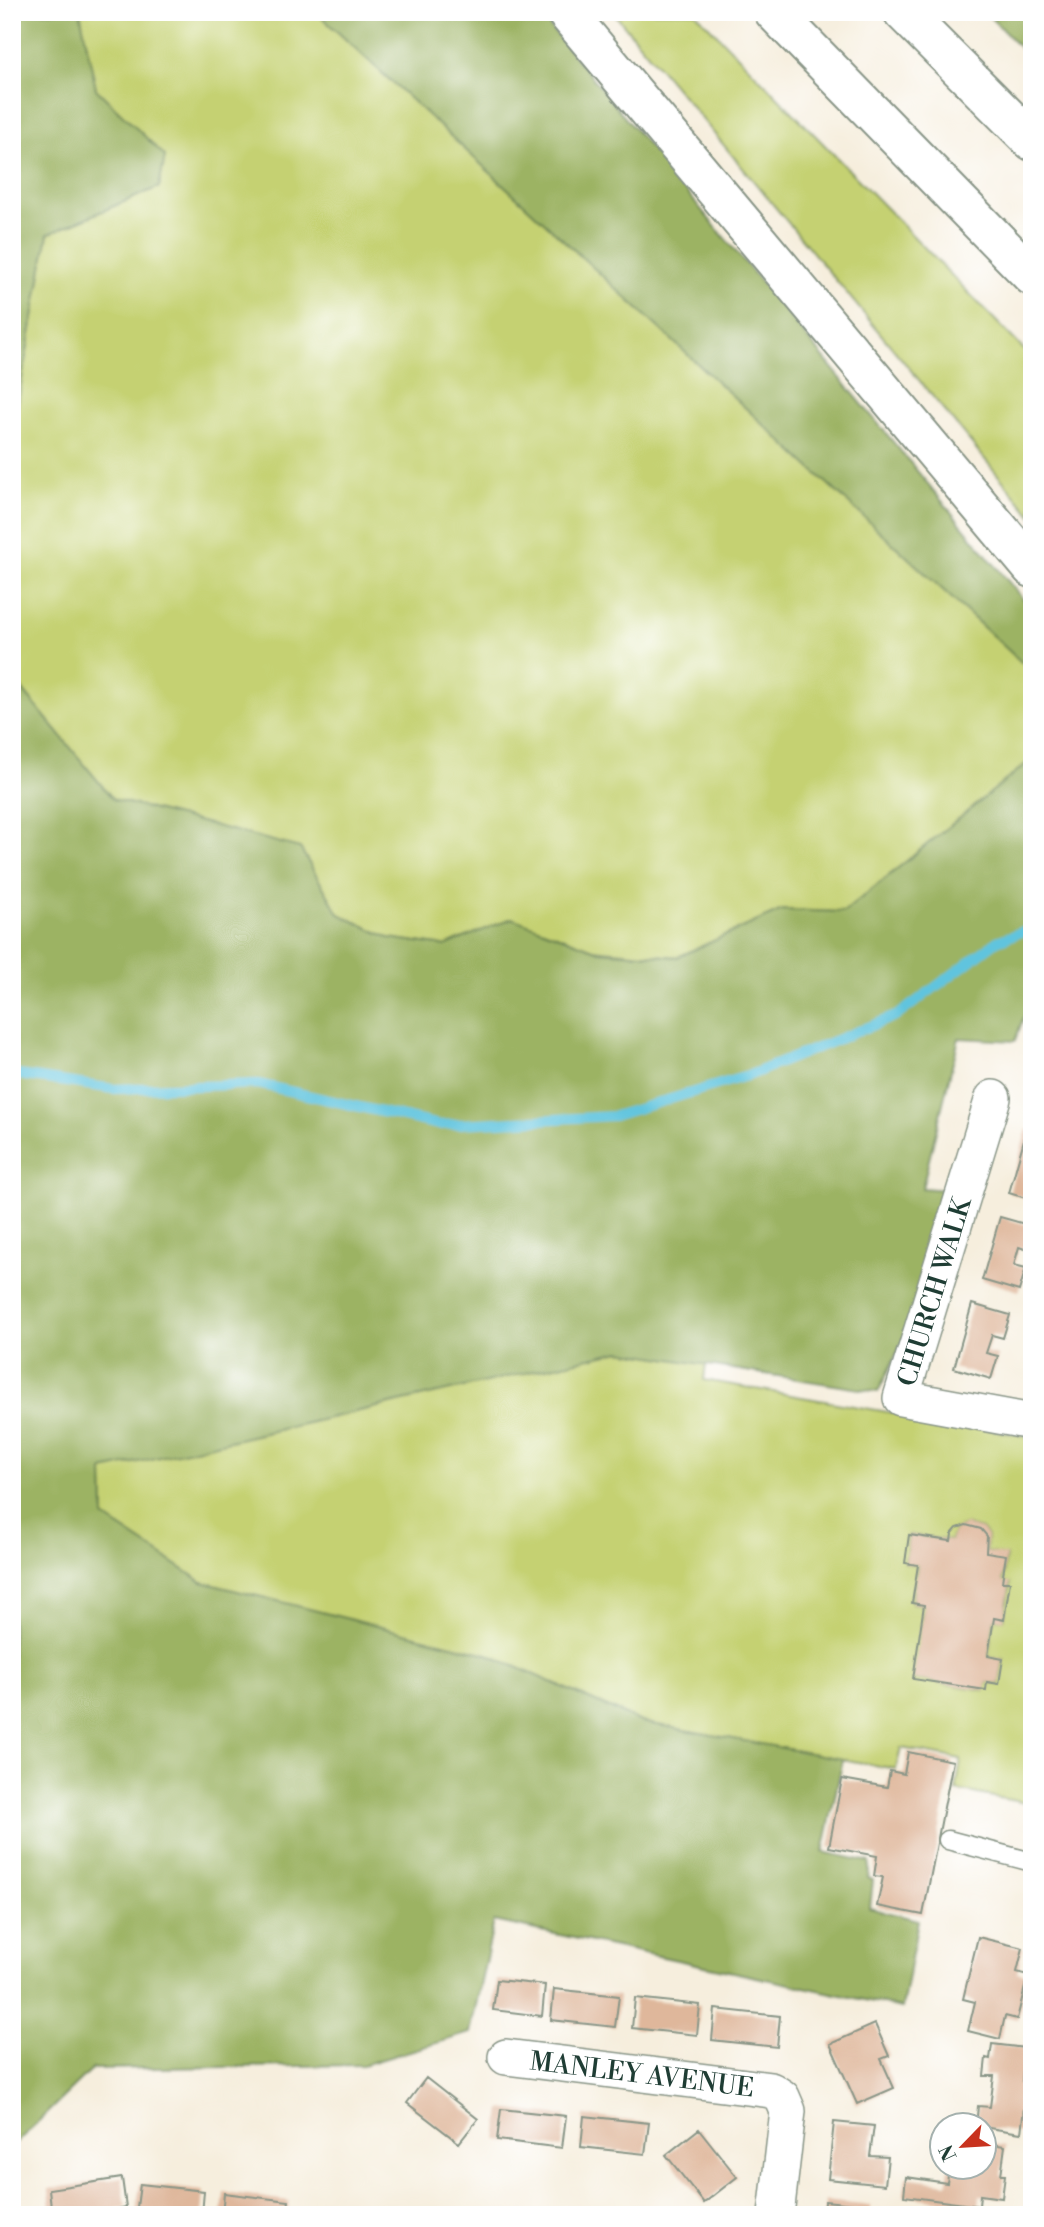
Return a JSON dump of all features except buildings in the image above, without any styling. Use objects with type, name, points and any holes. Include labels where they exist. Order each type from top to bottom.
[{"type":"highway","points":[[566,12],[1032,568]]},
{"type":"highway","points":[[774,12],[1032,276]]},
{"type":"highway","points":[[903,12],[1032,141]]},
{"type":"street","name":"CHURCH WALK","points":[[993,1098],[901,1398],[1032,1422]]},
{"type":"street","name":"MANLEY AVENUE","points":[[506,2057],[771,2090],[782,2098],[788,2111],[776,2215]]},
{"type":"lane","points":[[948,1840],[1032,1861]]},
{"type":"green space","points":[[12,12],[80,12],[96,89],[165,156],[159,187],[48,234],[12,435]]},
{"type":"green space","points":[[80,12],[316,12],[1032,672],[1032,759],[844,912],[782,910],[678,957],[593,949],[512,918],[445,946],[389,938],[339,914],[300,848],[113,800],[12,677],[12,435],[48,234],[159,187],[165,156],[96,89]]},
{"type":"green space","points":[[316,12],[538,12],[1032,610],[1032,672]]},
{"type":"green space","points":[[613,12],[695,12],[1032,358],[1032,516]]},
{"type":"green space","points":[[985,12],[1032,12],[1032,60]]},
{"type":"green space","points":[[12,677],[113,799],[300,848],[339,914],[389,938],[445,946],[512,918],[599,951],[678,957],[782,910],[844,912],[1032,759],[1032,994],[1015,1041],[959,1038],[922,1188],[947,1190],[913,1321],[878,1392],[620,1351],[103,1470],[104,1517],[202,1582],[487,1654],[641,1722],[843,1759],[823,1852],[870,1862],[868,1878],[873,1880],[870,1908],[918,1920],[902,2008],[494,1921],[470,2033],[363,2065],[92,2069],[12,2147]]},
{"type":"green space","points":[[620,1351],[706,1364],[704,1380],[1032,1437],[1032,1804],[956,1790],[961,1759],[901,1748],[896,1769],[641,1722],[487,1654],[202,1582],[104,1517],[103,1470]],"holes":[[[963,1526],[981,1529],[987,1536],[986,1552],[1006,1556],[1002,1582],[1010,1583],[1004,1619],[994,1618],[988,1656],[1003,1659],[999,1684],[987,1682],[985,1690],[914,1679],[924,1605],[912,1603],[918,1565],[905,1563],[909,1535],[951,1541],[954,1532]]]},
{"type":"waterway","points":[[12,1074],[114,1089],[258,1084],[439,1125],[614,1116],[750,1075],[898,1015],[997,941],[1032,928]]}]
